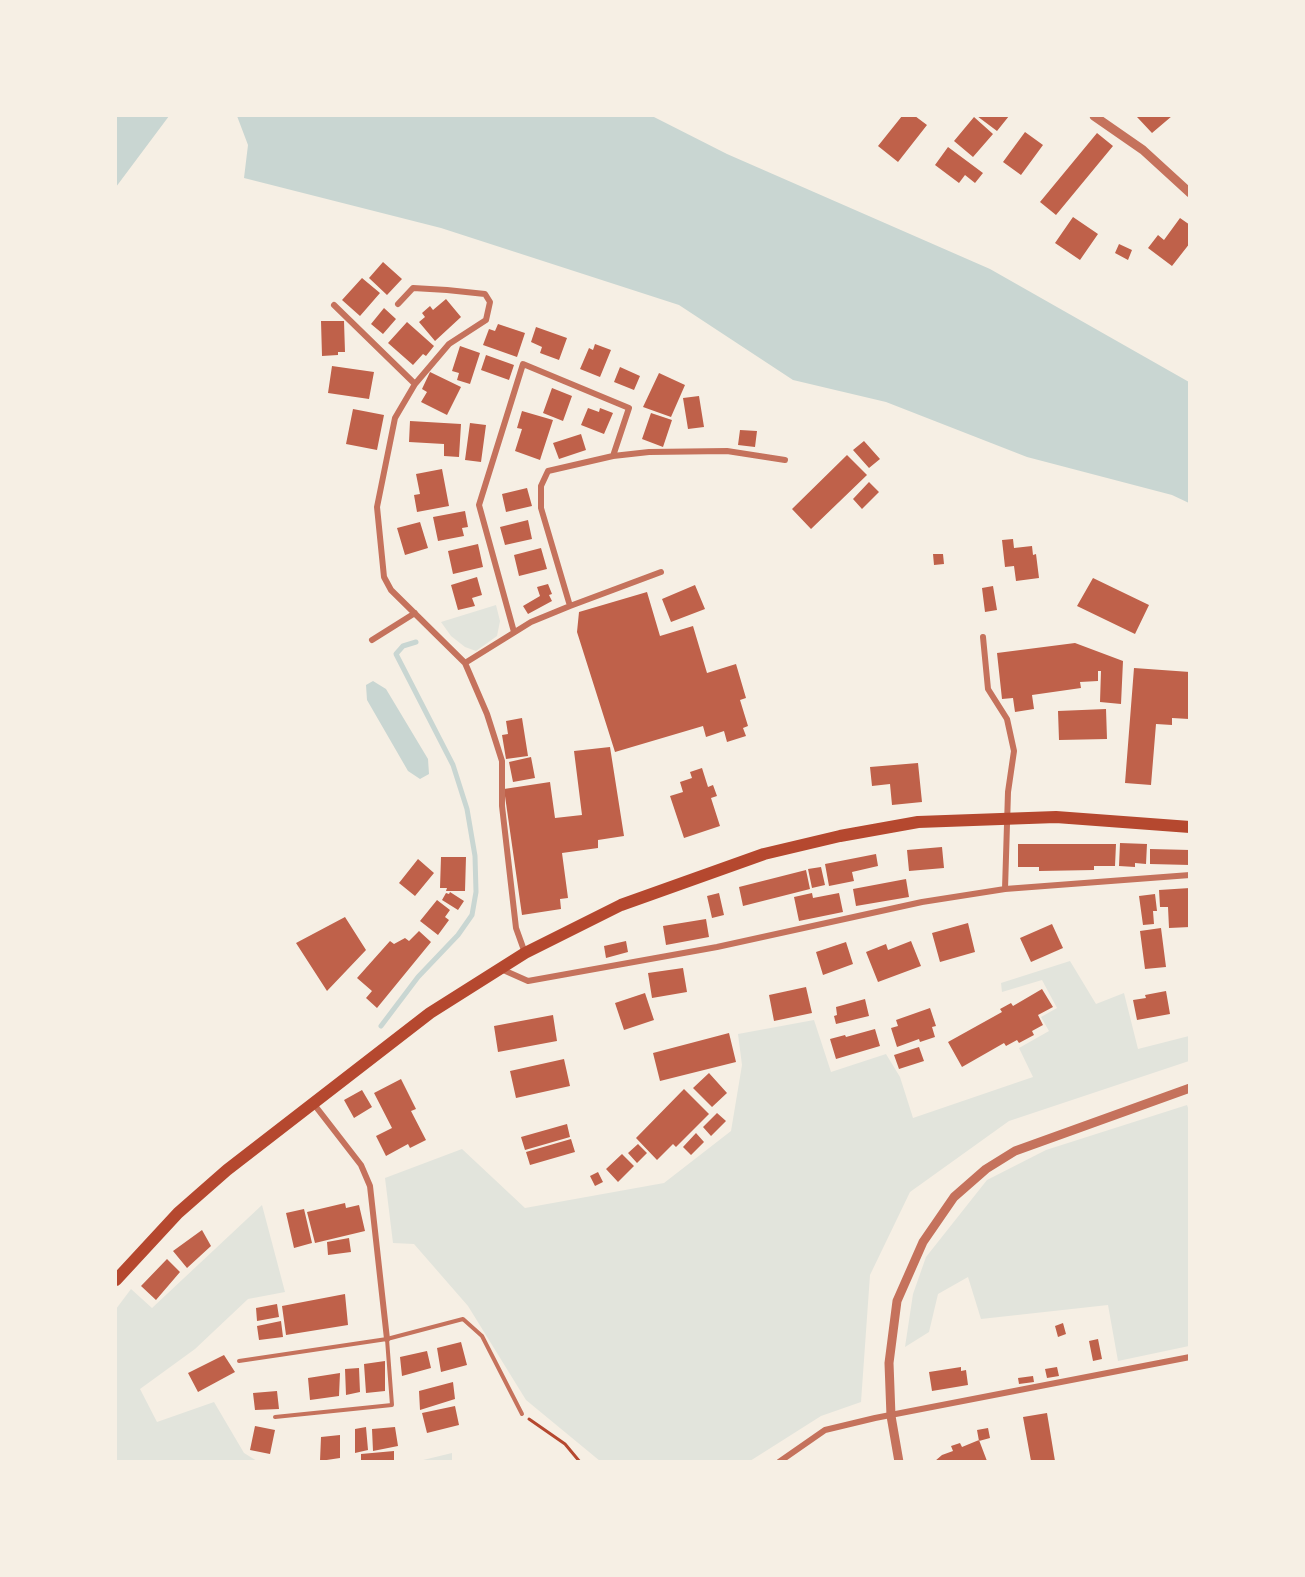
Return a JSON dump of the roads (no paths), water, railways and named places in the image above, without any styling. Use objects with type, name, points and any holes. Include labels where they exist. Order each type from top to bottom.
[{"type":"main road","points":[[116,1280],[178,1213],[227,1170],[430,1013],[525,953],[621,905],[764,854],[840,836],[918,822],[1056,817],[1190,826]]},
{"type":"street","points":[[1094,116],[1143,150],[1190,194]]},
{"type":"street","points":[[398,304],[413,288],[485,294],[490,302],[486,320],[449,344],[415,384],[395,418],[377,507],[384,577],[391,590],[465,663],[487,714],[502,761],[502,806],[516,928],[525,953]]},
{"type":"street","points":[[334,305],[415,384]]},
{"type":"street","points":[[514,632],[479,505],[523,364],[629,408],[613,456]]},
{"type":"street","points":[[570,606],[541,508],[541,486],[548,471],[613,456],[649,452],[727,451],[786,460]]},
{"type":"street","points":[[465,663],[531,622],[661,572]]},
{"type":"street","points":[[372,640],[415,613]]},
{"type":"street","points":[[983,637],[988,689],[1007,719],[1014,751],[1006,818],[1005,889]]},
{"type":"street","points":[[500,969],[528,981],[717,947],[922,902],[1005,889],[1190,874]]},
{"type":"street","points":[[899,1461],[891,1416],[889,1364],[897,1301],[923,1242],[954,1197],[986,1169],[1015,1151],[1190,1088]]},
{"type":"street","points":[[312,1103],[361,1165],[370,1186],[387,1339]]},
{"type":"street","points":[[779,1461],[825,1430],[1190,1357]]},
{"type":"lane","points":[[239,1360],[387,1339],[463,1319],[482,1336],[522,1414]]},
{"type":"lane","points":[[274,1417],[392,1405],[387,1339]]},
{"type":"waterway","points":[[381,1026],[418,977],[458,935],[472,915],[476,892],[475,856],[467,809],[453,765],[396,654],[403,646],[416,642]]}]
